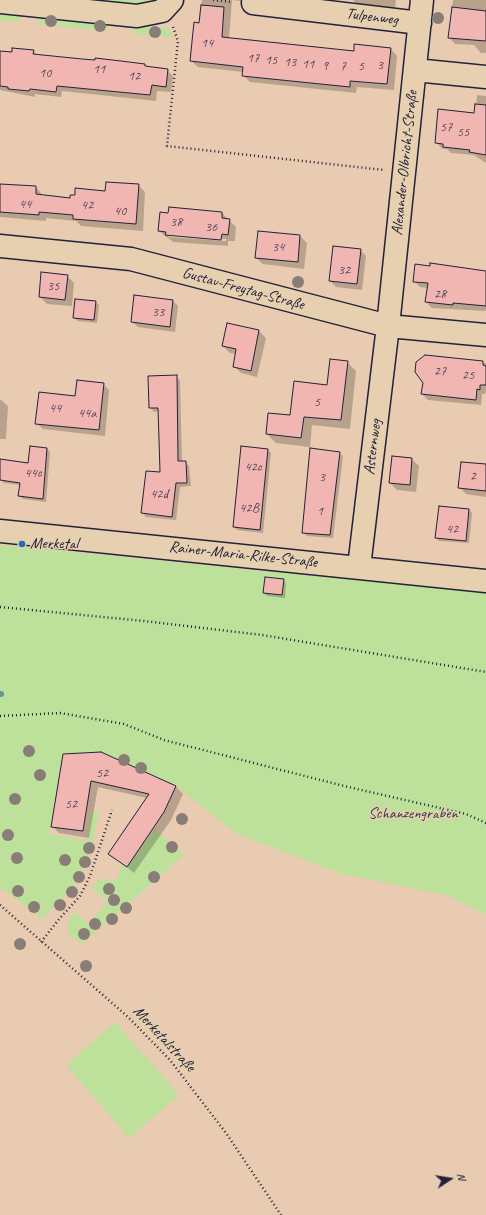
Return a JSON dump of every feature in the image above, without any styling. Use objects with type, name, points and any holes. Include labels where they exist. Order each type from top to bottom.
[{"type":"street","name":"Alexander-Olbricht-Straße","points":[[388,326],[422,0]]},
{"type":"street","points":[[0,2],[137,16],[167,6]]},
{"type":"street","name":"Tulpenweg","points":[[253,3],[420,23]]},
{"type":"street","points":[[415,70],[486,77]]},
{"type":"street","name":"Gustav-Freytag-Straße","points":[[0,246],[131,259],[388,326],[486,335]]},
{"type":"street","name":"Asternweg","points":[[359,567],[388,326]]},
{"type":"street","name":"Rainer-Maria-Rilke-Straße","points":[[0,531],[486,581]]},
{"type":"path","points":[[167,6],[178,41],[167,146],[404,172]]},
{"type":"path","points":[[0,607],[144,621],[262,635],[486,672]]},
{"type":"path","points":[[0,716],[60,713],[124,724],[164,740],[344,786],[466,814],[486,823]]},
{"type":"path","points":[[42,942],[60,918],[80,896],[90,876],[112,810]]},
{"type":"path","name":"Merketalstraße","points":[[0,905],[62,961],[128,1017],[170,1060],[226,1133],[281,1215]]},
{"type":"green space","points":[[111,0],[147,1],[143,5],[137,7],[111,4]]},
{"type":"green space","points":[[0,11],[20,13],[19,22],[0,20]]},
{"type":"green space","points":[[39,15],[109,22],[107,31],[38,24]]},
{"type":"green space","points":[[134,25],[169,28],[173,37],[133,34]]},
{"type":"green space","name":"Schanzengraben","points":[[0,545],[486,593],[486,914],[446,895],[342,874],[237,834],[176,786],[101,752],[63,754],[49,834],[87,841],[92,812],[99,812],[90,854],[74,886],[42,919],[0,887]]},
{"type":"green space","points":[[154,828],[184,855],[82,944],[68,934],[68,920],[75,912],[88,924],[108,901],[92,889],[99,878],[109,881],[117,879],[122,864],[127,867]]},
{"type":"green space","points":[[115,1022],[179,1095],[129,1138],[66,1065]]},
{"type":"building","points":[[201,5],[224,7],[222,37],[354,51],[354,44],[391,48],[387,84],[350,81],[350,87],[242,76],[243,67],[190,61],[194,22],[199,23]]},
{"type":"building","points":[[452,7],[486,11],[486,41],[448,38]]},
{"type":"building","points":[[12,48],[34,50],[33,54],[95,60],[95,58],[145,64],[145,66],[168,69],[166,87],[152,85],[150,95],[57,86],[56,92],[30,89],[29,91],[8,89],[8,87],[0,86],[0,51],[12,52]]},
{"type":"building","points":[[475,104],[486,105],[486,155],[469,152],[470,150],[443,147],[443,144],[435,143],[438,109],[474,113]]},
{"type":"building","points":[[106,182],[139,184],[136,224],[73,219],[73,215],[39,212],[39,215],[0,212],[0,184],[36,186],[36,194],[70,198],[70,195],[75,195],[75,188],[105,191]]},
{"type":"building","points":[[169,207],[222,212],[222,218],[230,219],[228,235],[222,234],[221,240],[165,235],[166,232],[158,231],[160,212],[168,213]]},
{"type":"building","points":[[258,231],[300,235],[298,262],[255,258]]},
{"type":"building","points":[[333,246],[361,249],[357,284],[329,281]]},
{"type":"building","points":[[430,263],[486,271],[486,306],[425,302],[428,283],[413,282],[415,264],[430,266]]},
{"type":"building","points":[[41,272],[68,275],[65,300],[39,297]]},
{"type":"building","points":[[134,295],[173,300],[170,327],[131,322]]},
{"type":"building","points":[[75,299],[96,301],[94,320],[73,318]]},
{"type":"building","points":[[227,323],[259,330],[251,371],[233,367],[236,349],[222,346]]},
{"type":"building","points":[[425,355],[483,361],[483,365],[486,366],[486,385],[480,385],[480,390],[477,389],[476,400],[421,394],[423,383],[415,372],[416,362]]},
{"type":"building","points":[[330,359],[348,361],[341,420],[304,417],[301,438],[266,434],[268,413],[290,415],[294,381],[327,385]]},
{"type":"building","points":[[177,375],[178,461],[186,461],[187,483],[176,483],[172,517],[141,513],[146,471],[160,472],[158,408],[149,408],[148,376]]},
{"type":"building","points":[[77,380],[104,383],[99,430],[35,424],[39,392],[75,396]]},
{"type":"building","points":[[30,446],[47,448],[43,499],[18,496],[20,483],[0,480],[0,459],[28,463]]},
{"type":"building","points":[[241,446],[268,449],[260,530],[233,527]]},
{"type":"building","points":[[310,448],[340,452],[330,535],[302,533]]},
{"type":"building","points":[[392,456],[412,458],[410,485],[389,483]]},
{"type":"building","points":[[461,462],[486,464],[486,491],[458,488]]},
{"type":"building","points":[[439,506],[469,509],[466,541],[435,538]]},
{"type":"building","points":[[265,577],[284,579],[282,595],[263,593]]},
{"type":"building","points":[[101,752],[176,786],[164,812],[127,867],[108,854],[149,794],[91,781],[83,831],[51,827],[63,754]]},
{"type":"place","name":"Merketal","points":[[22,544]]}]
